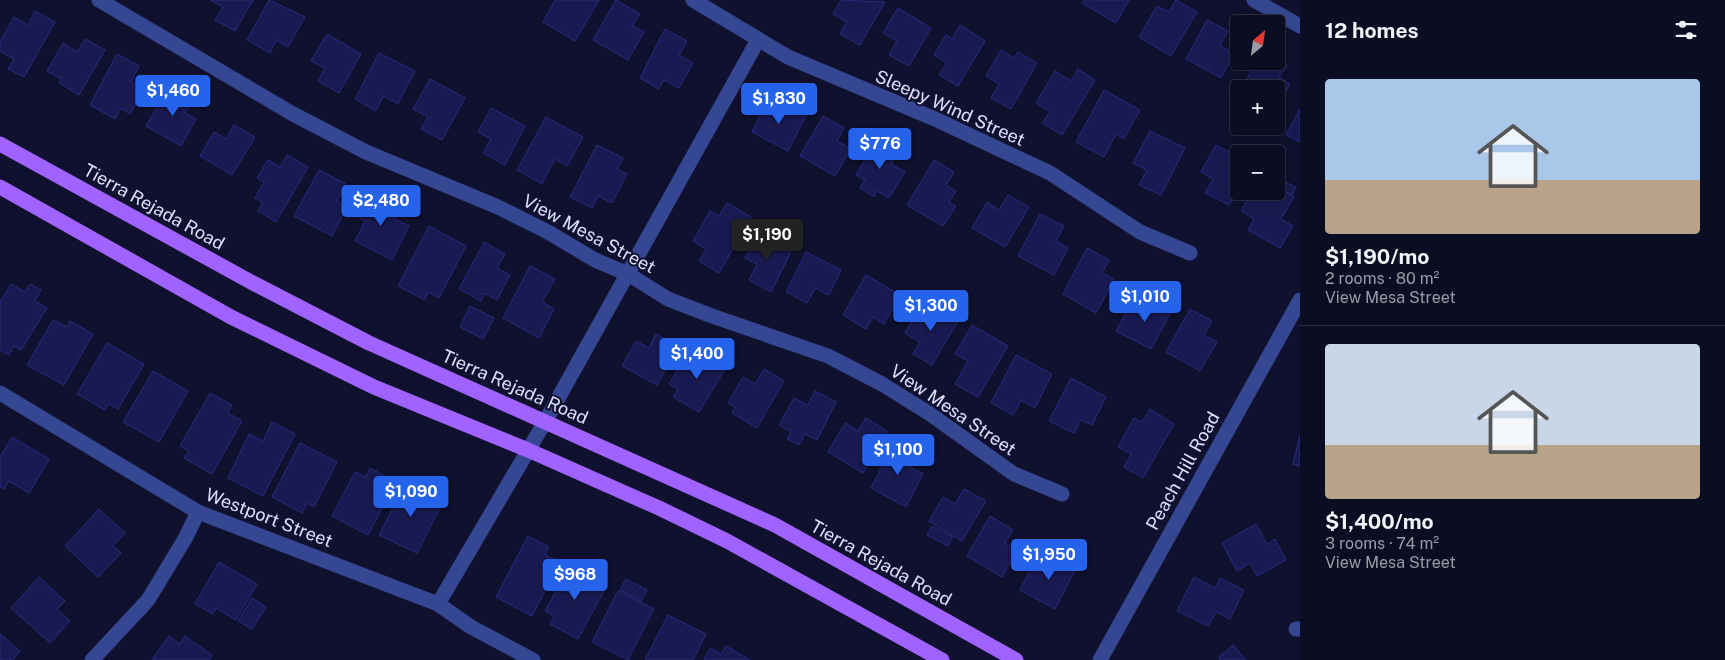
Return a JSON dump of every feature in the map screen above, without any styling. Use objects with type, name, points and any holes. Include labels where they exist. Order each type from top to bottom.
[{"type":"main road","name":"Tierra Rejada Road","points":[[0,144],[251,282],[369,343],[546,420],[776,525],[1016,660]]},
{"type":"main road","points":[[0,187],[231,317],[374,387],[528,450],[659,508],[727,541],[942,660]]},
{"type":"street","name":"View Mesa Street","points":[[99,0],[326,132],[366,152],[498,207],[548,232],[595,260],[628,274],[668,299],[828,356],[882,384],[930,414],[1014,474],[1062,494]]},
{"type":"street","name":"Sleepy Wind Street","points":[[692,0],[788,57],[935,120],[1050,174],[1140,232],[1190,253]]},
{"type":"street","points":[[1254,0],[1300,26]]},
{"type":"street","points":[[438,604],[546,420],[758,40]]},
{"type":"street","name":"Peach Hill Road","points":[[1100,660],[1300,300]]},
{"type":"street","name":"Westport Street","points":[[0,393],[198,512],[438,604],[471,627],[533,660]]},
{"type":"street","points":[[92,660],[148,600],[186,537],[198,512]]},
{"type":"building","points":[[210,0],[253,0],[235,31],[215,20],[223,7]]},
{"type":"building","points":[[269,0],[305,17],[288,47],[276,40],[270,53],[247,40]]},
{"type":"building","points":[[555,0],[599,0],[575,41],[543,22]]},
{"type":"building","points":[[616,0],[640,14],[632,26],[644,32],[628,60],[593,40]]},
{"type":"building","points":[[841,0],[885,2],[860,45],[840,34],[847,22],[833,14]]},
{"type":"building","points":[[1084,0],[1129,0],[1116,23],[1082,3]]},
{"type":"building","points":[[1176,0],[1197,12],[1171,56],[1139,37],[1157,6],[1169,12]]},
{"type":"building","points":[[898,8],[931,28],[909,66],[889,55],[897,41],[883,33]]},
{"type":"building","points":[[35,11],[55,22],[24,77],[8,69],[14,59],[0,51],[0,42],[14,17],[28,25]]},
{"type":"building","points":[[1207,20],[1228,31],[1220,46],[1230,51],[1230,61],[1221,78],[1186,59]]},
{"type":"building","points":[[960,25],[985,41],[958,86],[939,75],[947,63],[934,55],[946,35],[952,39]]},
{"type":"building","points":[[665,29],[687,41],[679,55],[693,63],[679,88],[664,80],[659,89],[640,78]]},
{"type":"building","points":[[327,34],[361,54],[339,93],[318,81],[325,68],[311,61]]},
{"type":"building","points":[[85,39],[105,50],[79,95],[59,83],[61,79],[47,71],[63,43],[77,52]]},
{"type":"building","points":[[1001,50],[1014,58],[1018,52],[1037,63],[1011,109],[991,98],[999,84],[986,76]]},
{"type":"building","points":[[379,53],[415,71],[398,104],[383,96],[376,111],[355,99]]},
{"type":"building","points":[[117,54],[139,66],[131,82],[144,89],[130,114],[121,108],[115,119],[90,105]]},
{"type":"building","points":[[1078,69],[1095,80],[1062,135],[1042,123],[1050,112],[1036,103],[1055,71],[1071,81]]},
{"type":"building","points":[[1252,70],[1284,70],[1279,77],[1284,80],[1246,80]]},
{"type":"building","points":[[430,79],[465,98],[442,140],[421,129],[428,117],[413,109]]},
{"type":"building","points":[[1285,81],[1290,84],[1285,93]]},
{"type":"building","points":[[169,86],[193,100],[185,113],[196,119],[181,146],[146,126]]},
{"type":"building","points":[[1104,90],[1140,110],[1124,139],[1116,134],[1104,157],[1076,142]]},
{"type":"building","points":[[767,102],[782,109],[785,103],[806,115],[788,151],[752,132]]},
{"type":"building","points":[[491,108],[525,126],[505,165],[483,153],[491,139],[478,132]]},
{"type":"building","points":[[1300,109],[1300,142],[1286,135]]},
{"type":"building","points":[[823,116],[844,128],[837,141],[851,149],[835,176],[800,156]]},
{"type":"building","points":[[546,117],[583,137],[567,166],[555,159],[542,184],[517,170]]},
{"type":"building","points":[[234,125],[255,137],[232,175],[200,156],[214,132],[226,139]]},
{"type":"building","points":[[1150,131],[1185,148],[1161,195],[1139,185],[1147,170],[1133,163]]},
{"type":"building","points":[[878,138],[899,151],[891,164],[905,172],[889,198],[877,191],[874,197],[860,188],[865,180],[856,175]]},
{"type":"building","points":[[597,145],[623,158],[617,169],[627,174],[612,203],[598,196],[592,208],[570,197]]},
{"type":"building","points":[[1216,145],[1230,152],[1230,200],[1232,200],[1229,205],[1205,193],[1213,179],[1201,172]]},
{"type":"building","points":[[287,155],[308,167],[276,222],[258,211],[263,203],[255,198],[264,182],[257,178],[268,160],[280,167]]},
{"type":"building","points":[[934,160],[954,172],[946,185],[956,191],[949,202],[956,206],[943,226],[907,205]]},
{"type":"building","points":[[319,170],[346,184],[337,201],[347,207],[332,236],[294,216]]},
{"type":"building","points":[[1285,182],[1296,187],[1292,195],[1285,191]]},
{"type":"building","points":[[1285,192],[1294,197],[1281,219],[1293,226],[1280,248],[1248,230],[1254,219],[1241,211],[1247,200],[1285,200]]},
{"type":"building","points":[[371,194],[400,208],[395,219],[409,226],[392,260],[355,241],[365,221],[359,217]]},
{"type":"building","points":[[1008,195],[1029,207],[1005,247],[972,228],[987,202],[999,210]]},
{"type":"building","points":[[727,203],[751,217],[719,273],[699,261],[706,249],[693,241],[710,211],[719,216]]},
{"type":"building","points":[[1040,214],[1064,226],[1056,241],[1068,248],[1054,275],[1018,256]]},
{"type":"building","points":[[429,226],[466,246],[439,298],[428,292],[425,300],[398,286]]},
{"type":"building","points":[[758,232],[792,250],[771,292],[749,280],[757,264],[745,258]]},
{"type":"building","points":[[484,242],[505,254],[497,268],[510,275],[497,300],[484,293],[481,301],[459,289]]},
{"type":"building","points":[[1087,248],[1109,260],[1102,273],[1114,279],[1096,313],[1063,294]]},
{"type":"building","points":[[806,252],[841,270],[829,295],[815,288],[807,303],[786,292]]},
{"type":"building","points":[[530,266],[555,279],[542,302],[554,309],[539,338],[503,318]]},
{"type":"building","points":[[866,275],[900,295],[884,324],[873,317],[866,329],[843,315]]},
{"type":"building","points":[[11,284],[25,292],[30,284],[41,290],[35,301],[47,308],[21,350],[14,346],[9,355],[0,350],[0,302]]},
{"type":"building","points":[[1150,299],[1172,310],[1151,349],[1116,331],[1130,305],[1144,313]]},
{"type":"building","points":[[924,301],[958,321],[932,365],[913,354],[920,342],[905,333]]},
{"type":"building","points":[[470,306],[494,318],[483,339],[460,327]]},
{"type":"building","points":[[1190,309],[1212,321],[1204,335],[1217,342],[1200,371],[1166,352]]},
{"type":"building","points":[[53,320],[67,327],[70,321],[93,334],[64,385],[27,365]]},
{"type":"building","points":[[972,325],[1008,346],[978,397],[955,384],[968,361],[955,354]]},
{"type":"building","points":[[656,334],[678,346],[657,385],[622,366],[636,341],[649,348]]},
{"type":"building","points":[[107,343],[144,364],[118,409],[109,404],[105,410],[77,394]]},
{"type":"building","points":[[704,350],[728,364],[699,412],[673,397],[678,389],[669,384],[685,357],[696,364]]},
{"type":"building","points":[[1016,355],[1052,374],[1035,408],[1021,400],[1013,415],[991,403]]},
{"type":"building","points":[[764,369],[784,381],[757,428],[732,413],[735,407],[728,403],[743,377],[755,384]]},
{"type":"building","points":[[153,371],[188,391],[159,442],[123,422]]},
{"type":"building","points":[[1071,378],[1106,397],[1092,425],[1081,420],[1074,433],[1049,421]]},
{"type":"building","points":[[815,391],[836,402],[817,440],[805,434],[799,445],[787,439],[791,432],[779,425],[794,398],[808,405]]},
{"type":"building","points":[[210,393],[232,405],[228,413],[242,421],[212,474],[184,458],[189,451],[180,446]]},
{"type":"building","points":[[1150,409],[1174,424],[1143,478],[1124,467],[1131,454],[1118,447],[1134,418],[1142,422]]},
{"type":"building","points":[[866,418],[887,431],[863,473],[828,452],[845,423],[858,431]]},
{"type":"building","points":[[272,422],[295,434],[263,496],[228,478],[249,434],[263,441]]},
{"type":"building","points":[[1300,435],[1300,466],[1293,464]]},
{"type":"building","points":[[12,437],[49,459],[29,493],[9,481],[4,489],[0,487],[0,457]]},
{"type":"building","points":[[895,442],[917,453],[910,467],[923,474],[906,507],[871,488]]},
{"type":"building","points":[[300,443],[337,462],[314,507],[307,503],[302,513],[272,497]]},
{"type":"building","points":[[370,468],[396,482],[368,535],[332,516],[355,472],[366,477]]},
{"type":"building","points":[[407,481],[443,501],[417,553],[379,535]]},
{"type":"building","points":[[964,489],[986,501],[962,541],[929,521],[943,497],[955,504]]},
{"type":"building","points":[[99,509],[125,533],[113,546],[121,553],[98,577],[65,546]]},
{"type":"building","points":[[990,516],[1013,530],[1005,543],[1017,550],[1002,577],[967,556]]},
{"type":"building","points":[[1256,524],[1267,544],[1275,539],[1286,560],[1257,576],[1250,563],[1237,571],[1222,543]]},
{"type":"building","points":[[932,526],[953,537],[948,546],[927,535]]},
{"type":"building","points":[[528,536],[549,547],[545,555],[560,562],[532,616],[496,597]]},
{"type":"building","points":[[1057,555],[1077,566],[1055,609],[1020,590],[1036,559],[1050,567]]},
{"type":"building","points":[[219,562],[257,584],[236,620],[216,608],[213,614],[195,604]]},
{"type":"building","points":[[570,565],[607,585],[578,639],[550,624],[554,616],[545,611]]},
{"type":"building","points":[[39,577],[65,601],[57,609],[70,621],[50,643],[11,608]]},
{"type":"building","points":[[1194,577],[1215,588],[1220,578],[1244,590],[1230,619],[1216,612],[1208,626],[1177,611]]},
{"type":"building","points":[[626,579],[647,590],[641,601],[620,590]]},
{"type":"building","points":[[618,591],[654,609],[628,660],[592,642]]},
{"type":"building","points":[[252,598],[266,607],[252,629],[238,621]]},
{"type":"building","points":[[668,615],[706,634],[693,660],[645,660]]},
{"type":"building","points":[[0,634],[20,651],[12,660],[0,660]]},
{"type":"building","points":[[169,636],[180,644],[185,636],[212,655],[209,660],[152,660]]},
{"type":"building","points":[[1233,645],[1246,660],[1220,660],[1219,657]]},
{"type":"building","points":[[726,646],[750,660],[704,660],[710,648],[721,654]]}]
